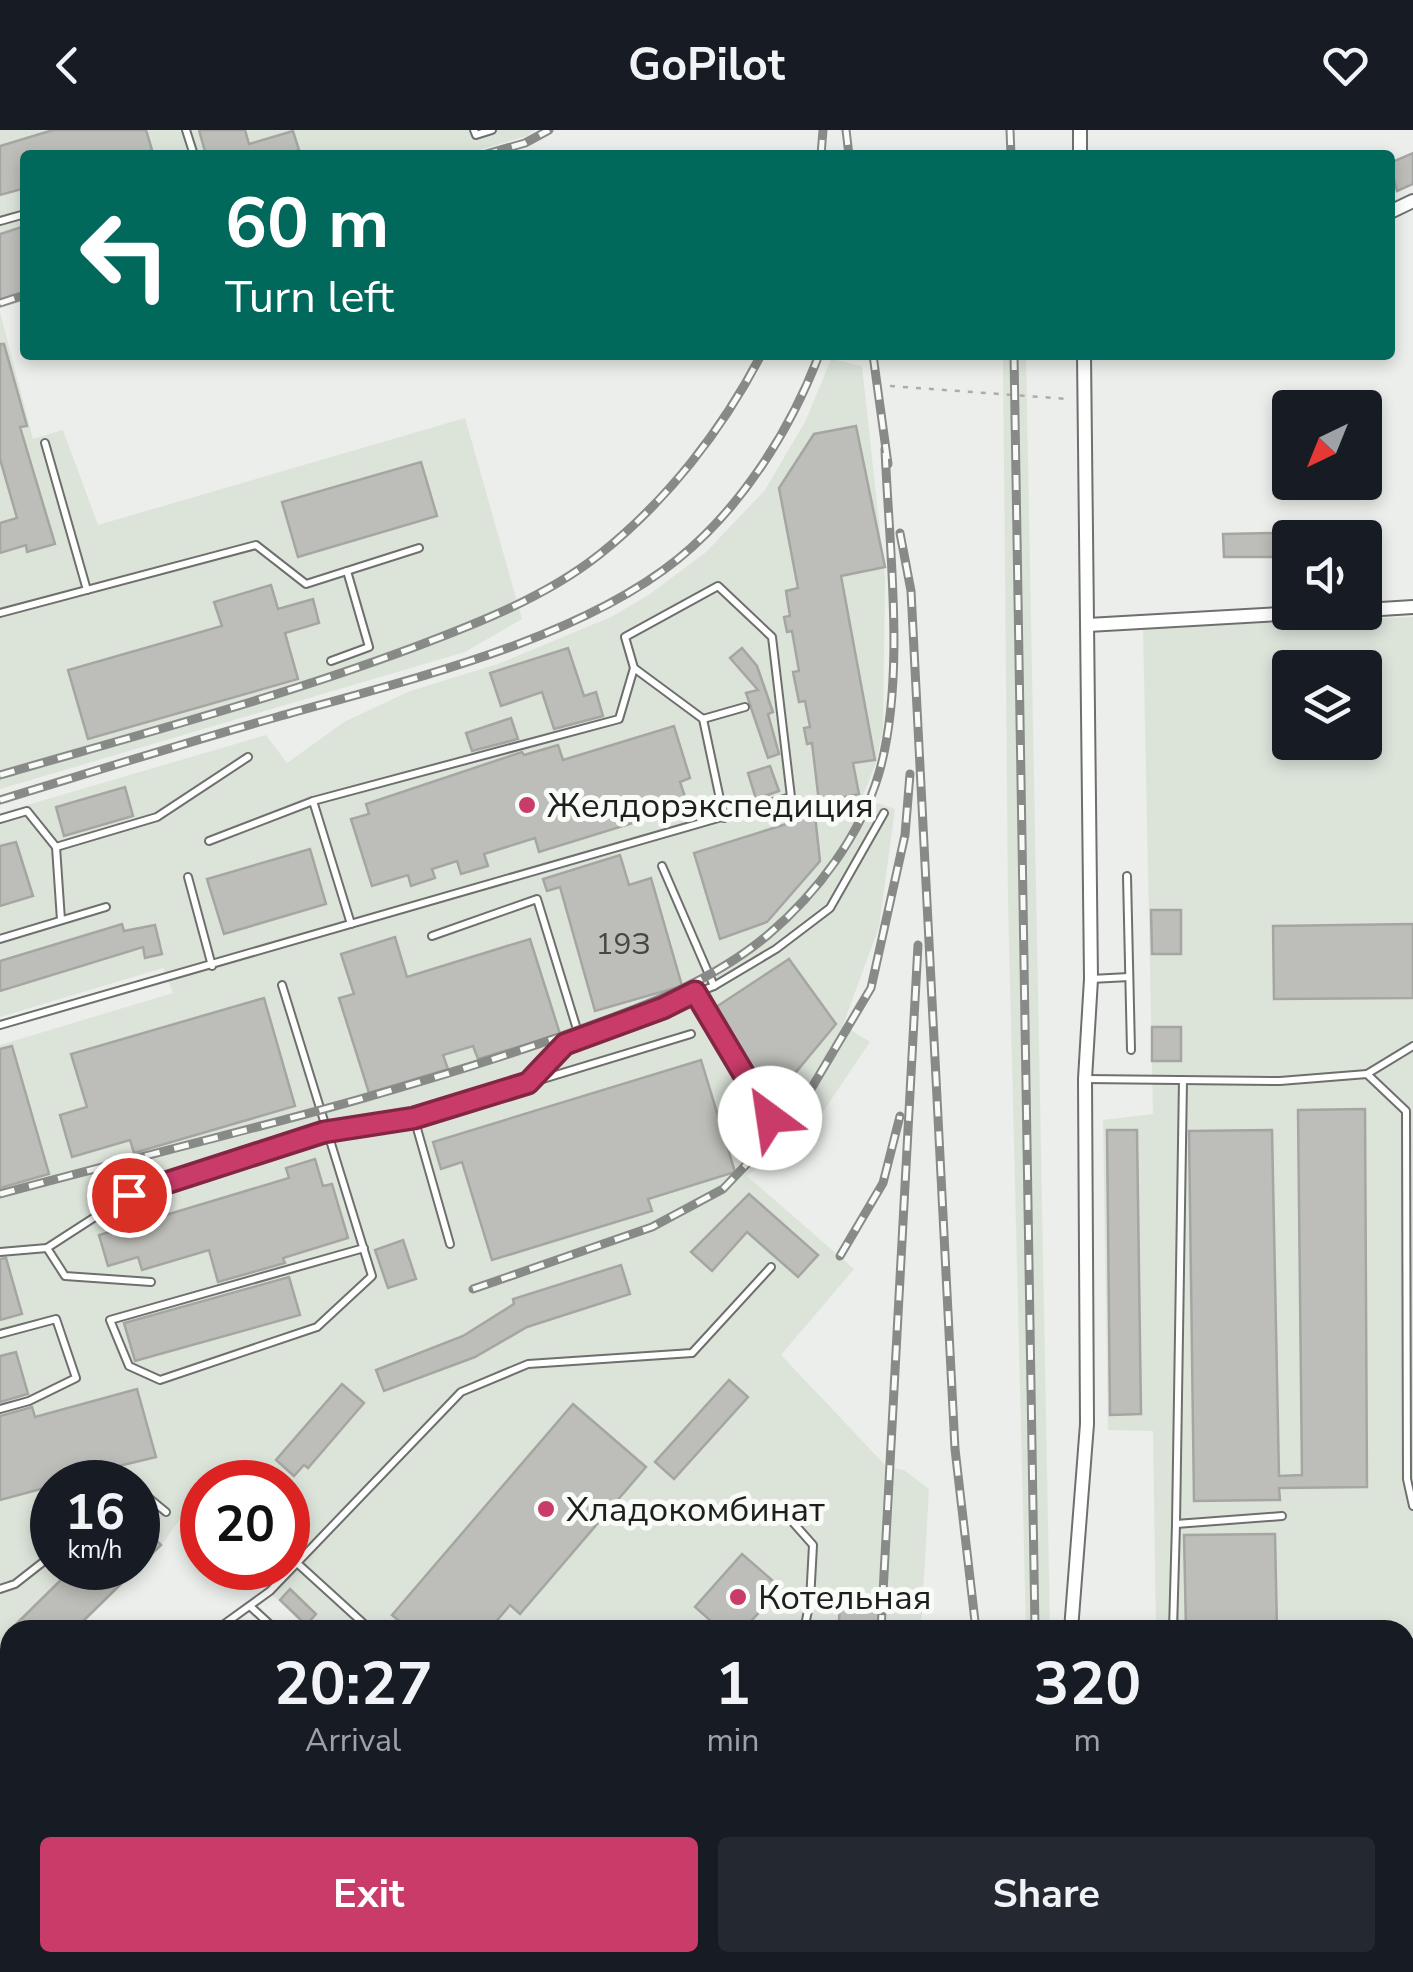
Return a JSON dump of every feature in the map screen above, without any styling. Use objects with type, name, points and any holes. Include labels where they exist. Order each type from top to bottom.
[{"type":"street","points":[[1073,1620],[1087,1424],[1084,1079],[1091,979],[1084,360]]},
{"type":"street","points":[[1382,609],[1413,607]]},
{"type":"street","points":[[1088,625],[1272,614]]},
{"type":"lane","points":[[474,130],[476,135],[492,130]]},
{"type":"lane","points":[[45,443],[87,590]]},
{"type":"lane","points":[[0,613],[256,545],[306,584],[418,548]]},
{"type":"lane","points":[[331,661],[369,647],[347,570]]},
{"type":"lane","points":[[0,1026],[791,796],[772,637],[718,586],[625,637],[634,668],[618,718],[313,801],[210,841]]},
{"type":"lane","points":[[634,668],[703,719],[724,818]]},
{"type":"lane","points":[[703,719],[745,707]]},
{"type":"lane","points":[[56,846],[157,817],[248,756]]},
{"type":"lane","points":[[313,801],[352,924]]},
{"type":"lane","points":[[0,819],[27,811],[56,846],[61,921]]},
{"type":"lane","points":[[528,1083],[565,1044],[714,986],[776,949],[830,908],[884,813]]},
{"type":"lane","points":[[662,866],[714,986]]},
{"type":"lane","points":[[1127,876],[1130,1050]]},
{"type":"lane","points":[[188,877],[212,966]]},
{"type":"lane","points":[[432,936],[538,899],[580,1038]]},
{"type":"lane","points":[[0,939],[106,907]]},
{"type":"lane","points":[[1091,979],[1129,977]]},
{"type":"lane","points":[[282,985],[324,1132],[364,1248],[372,1276],[317,1327],[160,1380],[129,1366],[110,1320],[364,1248]]},
{"type":"lane","points":[[695,992],[770,1118]]},
{"type":"lane","points":[[0,1252],[46,1248],[129,1195],[324,1132],[414,1118],[691,1034]]},
{"type":"lane","points":[[1084,1079],[1280,1081],[1367,1074],[1413,1046]]},
{"type":"lane","points":[[1367,1074],[1406,1111],[1407,1479],[1413,1506]]},
{"type":"lane","points":[[1172,1620],[1184,1080]]},
{"type":"lane","points":[[414,1118],[450,1244]]},
{"type":"lane","points":[[46,1248],[64,1276],[151,1282]]},
{"type":"lane","points":[[310,1550],[461,1392],[528,1364],[692,1354],[771,1267]]},
{"type":"lane","points":[[0,1334],[56,1320],[76,1378],[29,1401],[0,1409]]},
{"type":"lane","points":[[160,1507],[166,1512]]},
{"type":"lane","points":[[782,1510],[813,1545],[805,1620]]},
{"type":"lane","points":[[1176,1524],[1282,1516]]},
{"type":"lane","points":[[0,1589],[30,1572]]},
{"type":"lane","points":[[310,1574],[360,1620]]},
{"type":"lane","points":[[233,1620],[269,1590]]},
{"type":"lane","points":[[250,1607],[265,1620]]},
{"type":"path","points":[[890,386],[1084,400]]},
{"type":"shaded area","points":[[0,130],[535,130],[479,150],[20,150],[20,302],[0,308]]},
{"type":"shaded area","points":[[0,312],[33,439],[63,430],[98,525],[465,418],[522,619],[465,652],[0,789]]},
{"type":"shaded area","points":[[831,360],[862,366],[885,578],[883,729],[876,763],[862,798],[895,809],[879,927],[843,1025],[870,1042],[818,1119],[747,1176],[854,1269],[781,1355],[887,1467],[904,1470],[929,1489],[922,1620],[299,1620],[267,1590],[310,1590],[310,1460],[180,1460],[180,1520],[160,1546],[160,1460],[30,1460],[30,1590],[115,1590],[84,1620],[0,1620],[0,1045],[173,993],[163,968],[0,1017],[0,813],[266,735],[287,763],[344,722],[410,691],[498,664],[611,617],[650,594],[706,552],[765,490],[806,420]]},
{"type":"shaded area","points":[[1003,360],[1026,360],[1050,1620],[1026,1620],[1008,901]]},
{"type":"shaded area","points":[[1413,617],[1413,1620],[1156,1620],[1153,1431],[1108,1430],[1103,1120],[1153,1114],[1143,628],[1272,623],[1272,630],[1382,630],[1382,618]]},
{"type":"building","points":[[53,130],[146,130],[152,150],[20,150],[20,189],[0,195],[0,146]]},
{"type":"building","points":[[199,130],[245,130],[249,144],[293,131],[299,150],[205,150]]},
{"type":"building","points":[[1413,153],[1413,184],[1397,191],[1395,183],[1395,161]]},
{"type":"building","points":[[20,228],[20,296],[0,302],[0,234]]},
{"type":"building","points":[[0,344],[4,344],[27,426],[20,427],[55,544],[27,552],[26,545],[0,553],[0,523],[17,518],[0,459]]},
{"type":"building","points":[[856,426],[885,567],[841,576],[875,760],[853,763],[859,794],[819,802],[812,743],[807,744],[804,728],[810,727],[805,701],[799,702],[793,672],[799,671],[792,631],[787,632],[784,617],[790,616],[786,591],[798,588],[779,488],[814,434]]},
{"type":"building","points":[[421,462],[437,516],[298,557],[282,502]]},
{"type":"building","points":[[1272,533],[1272,557],[1224,557],[1223,534]]},
{"type":"building","points":[[271,585],[278,609],[313,599],[319,623],[285,633],[298,679],[88,739],[68,670],[222,626],[214,602]]},
{"type":"building","points":[[568,648],[584,696],[596,692],[603,716],[554,729],[542,692],[501,706],[490,673]]},
{"type":"building","points":[[742,648],[757,666],[773,712],[768,714],[779,754],[768,758],[746,693],[758,690],[730,658]]},
{"type":"building","name":"Желдорэкспедиция","points":[[511,718],[518,739],[472,751],[466,733]]},
{"type":"building","name":"Желдорэкспедиция","points":[[674,726],[690,778],[680,782],[688,806],[539,852],[535,838],[484,854],[488,866],[461,874],[457,861],[432,869],[435,878],[411,886],[408,875],[372,886],[351,819],[369,814],[366,804],[522,752],[524,755],[558,745],[563,760]]},
{"type":"building","points":[[770,766],[779,791],[756,799],[748,773]]},
{"type":"building","points":[[125,787],[133,816],[64,836],[56,807]]},
{"type":"building","points":[[815,815],[820,861],[767,922],[720,939],[694,853]]},
{"type":"building","points":[[16,842],[33,896],[0,906],[0,846]]},
{"type":"building","points":[[310,849],[326,904],[224,934],[207,879]]},
{"type":"building","points":[[620,855],[629,885],[651,878],[682,986],[595,1011],[560,887],[547,891],[543,879]]},
{"type":"building","points":[[1151,910],[1181,910],[1181,954],[1152,954]]},
{"type":"building","points":[[122,924],[124,931],[155,925],[162,954],[145,958],[143,947],[0,991],[0,961]]},
{"type":"building","points":[[1413,924],[1413,998],[1274,999],[1273,926]]},
{"type":"building","points":[[395,937],[407,977],[530,939],[560,1034],[478,1059],[473,1046],[443,1055],[448,1069],[369,1093],[339,998],[354,994],[341,954]]},
{"type":"building","points":[[789,959],[836,1024],[771,1102],[713,1009]]},
{"type":"building","points":[[264,998],[295,1106],[134,1153],[130,1140],[72,1157],[60,1115],[87,1107],[71,1054]]},
{"type":"building","points":[[1152,1027],[1181,1027],[1181,1061],[1152,1061]]},
{"type":"building","points":[[12,1046],[49,1174],[0,1188],[0,1049]]},
{"type":"building","points":[[701,1060],[735,1172],[648,1199],[652,1211],[492,1260],[462,1162],[441,1169],[433,1142]]},
{"type":"building","points":[[1365,1109],[1367,1487],[1279,1488],[1280,1500],[1194,1501],[1189,1131],[1272,1130],[1279,1476],[1302,1475],[1298,1110]]},
{"type":"building","points":[[1107,1130],[1137,1130],[1141,1414],[1110,1415]]},
{"type":"building","points":[[315,1159],[323,1186],[332,1184],[348,1238],[283,1258],[285,1263],[218,1282],[209,1250],[142,1270],[138,1257],[108,1266],[99,1235],[289,1178],[286,1168]]},
{"type":"building","points":[[749,1194],[818,1255],[798,1277],[747,1232],[712,1271],[691,1252]]},
{"type":"building","points":[[403,1240],[416,1279],[388,1288],[375,1250]]},
{"type":"building","points":[[6,1258],[22,1314],[0,1320],[0,1259]]},
{"type":"building","points":[[621,1265],[630,1294],[527,1327],[475,1357],[384,1391],[376,1370],[463,1336],[514,1304],[513,1299]]},
{"type":"building","points":[[289,1277],[300,1315],[135,1361],[124,1323]]},
{"type":"building","points":[[16,1352],[28,1394],[0,1402],[0,1356]]},
{"type":"building","points":[[729,1380],[748,1397],[674,1479],[655,1462]]},
{"type":"building","points":[[342,1384],[364,1403],[310,1466],[310,1460],[276,1460]]},
{"type":"building","points":[[137,1389],[156,1457],[30,1460],[30,1492],[0,1500],[0,1416],[32,1407],[35,1417]]},
{"type":"building","name":"Хладокомбинат","points":[[573,1404],[646,1467],[520,1614],[510,1605],[497,1620],[398,1620],[392,1615]]},
{"type":"building","points":[[1275,1534],[1277,1620],[1186,1620],[1184,1535]]},
{"type":"building","name":"Котельная","points":[[742,1554],[781,1588],[752,1620],[710,1620],[695,1607]]},
{"type":"building","points":[[51,1590],[115,1590],[84,1620],[20,1620]]},
{"type":"building","points":[[289,1590],[316,1614],[311,1620],[301,1620],[280,1600]]},
{"type":"building","points":[[840,1609],[881,1612],[880,1620],[839,1620]]},
{"type":"railway","points":[[500,150],[549,130]]},
{"type":"railway","points":[[821,150],[823,130]]},
{"type":"railway","points":[[846,130],[848,150]]},
{"type":"railway","points":[[1010,130],[1011,150]]},
{"type":"railway","points":[[0,303],[20,297]]},
{"type":"railway","points":[[0,775],[361,666],[436,639],[534,596],[600,554],[670,488],[711,437],[758,360]]},
{"type":"railway","points":[[0,800],[486,656],[590,614],[678,559],[723,516],[778,439],[817,360]]},
{"type":"railway","points":[[874,360],[888,464]]},
{"type":"railway","points":[[1014,360],[1035,1620]]},
{"type":"railway","points":[[0,1194],[348,1103],[485,1062],[638,1008],[694,983],[769,934],[804,900],[835,861],[861,819],[879,773],[887,736],[894,655],[885,449]]},
{"type":"railway","points":[[900,533],[911,591],[955,1449],[975,1620]]},
{"type":"railway","points":[[473,1289],[652,1227],[723,1189],[808,1094],[871,988],[905,835],[910,774]]},
{"type":"railway","points":[[882,1620],[918,945]]},
{"type":"railway","points":[[840,1256],[883,1183],[900,1116]]},
{"type":"place","name":"Желдорэкспедиция","points":[[527,805]]},
{"type":"place","name":"Хладокомбинат","points":[[546,1509]]},
{"type":"place","name":"Котельная","points":[[738,1597]]},
{"type":"route","points":[[129,1195],[324,1132],[414,1118],[528,1083],[565,1044],[695,992],[770,1118]]}]
